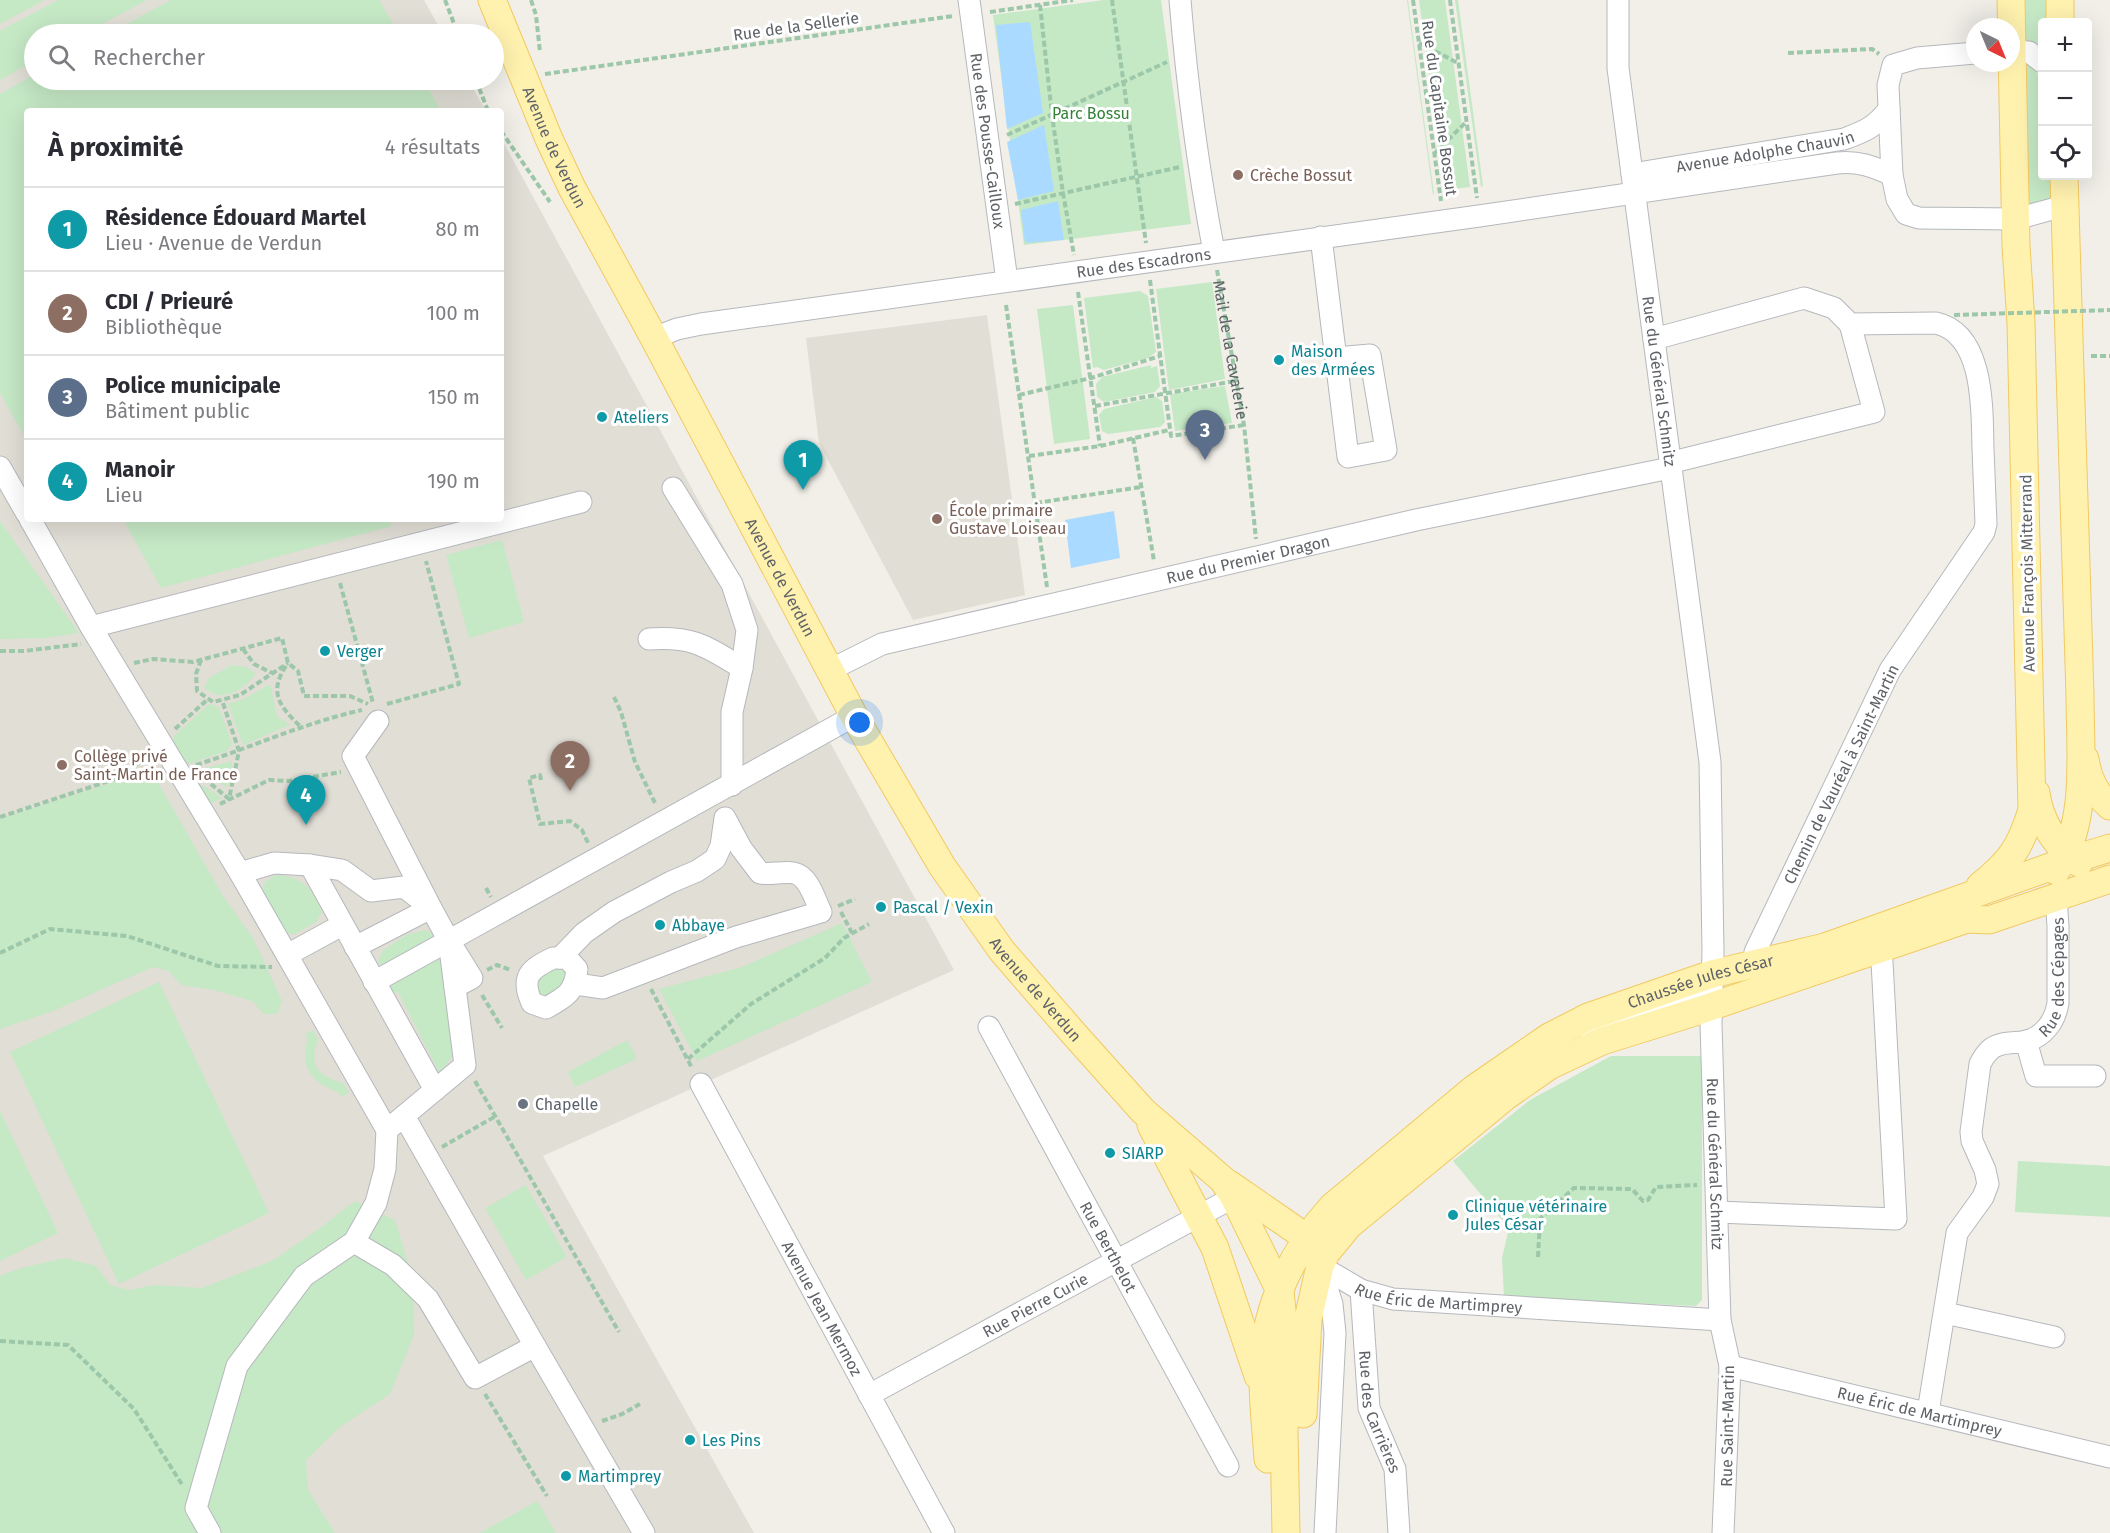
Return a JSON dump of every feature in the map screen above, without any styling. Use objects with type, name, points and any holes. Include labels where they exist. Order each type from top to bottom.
[{"type":"main road","name":"Avenue de Verdun","points":[[492,0],[533,76],[549,139],[572,188],[854,716],[942,866],[1002,951],[1143,1111],[1228,1188],[1268,1266],[1291,1318]]},
{"type":"main road","name":"Avenue François Mitterrand","points":[[2011,0],[2011,18]]},
{"type":"main road","points":[[2060,0],[2060,18]]},
{"type":"main road","name":"Avenue François Mitterrand","points":[[1964,909],[2015,852],[2026,830],[2031,810],[2021,323],[2012,72]]},
{"type":"main road","points":[[2065,187],[2080,695],[2085,763],[2090,782],[2110,806]]},
{"type":"main road","points":[[2080,695],[2077,817],[2094,861]]},
{"type":"main road","points":[[2030,702],[2039,810],[2048,830],[2094,861]]},
{"type":"main road","points":[[1964,909],[2028,896],[2040,889],[2052,876],[2094,861]]},
{"type":"main road","name":"Chaussée Jules César","points":[[1291,1318],[1307,1238],[1319,1221],[1338,1202],[1475,1088],[1549,1037],[1588,1017],[1712,974],[1825,947],[1964,909],[1989,920],[2056,898],[2094,861]]},
{"type":"main road","name":"Chaussée Jules César","points":[[1291,1318],[1330,1272],[1326,1253],[1349,1225],[1506,1096],[1549,1066],[1602,1041],[1711,1007],[1879,949],[1964,909]]},
{"type":"main road","name":"Avenue de Verdun","points":[[1143,1111],[1215,1248],[1263,1391]]},
{"type":"main road","points":[[1228,1188],[1307,1238],[1330,1272]]},
{"type":"main road","points":[[1215,1248],[1254,1302],[1291,1318]]},
{"type":"main road","points":[[1267,1533],[1269,1484],[1263,1391],[1264,1351],[1291,1318]]},
{"type":"main road","points":[[1286,1533],[1284,1432],[1291,1318]]},
{"type":"main road","points":[[1291,1318],[1296,1533]]},
{"type":"street","points":[[1180,0],[1184,56],[1197,163],[1214,252]]},
{"type":"street","name":"Rue du Général Schmitz","points":[[1618,0],[1618,68],[1710,762],[1711,1007],[1720,1320]]},
{"type":"street","name":"Rue des Pousse-Cailloux","points":[[970,7],[1007,281]]},
{"type":"street","points":[[2020,52],[2029,52],[2038,58]]},
{"type":"street","points":[[1966,54],[1917,58],[1893,65],[1888,85],[1892,176],[1897,199],[1906,214],[1919,218],[2016,219],[2055,208],[2065,187]]},
{"type":"street","name":"Avenue Adolphe Chauvin","points":[[1633,184],[1844,139],[1872,127],[1889,109]]},
{"type":"street","name":"Avenue Adolphe Chauvin","points":[[1633,184],[1853,161],[1872,166],[1892,176]]},
{"type":"street","name":"Rue des Escadrons","points":[[654,338],[701,324],[1479,216],[1633,184]]},
{"type":"street","points":[[1321,237],[1348,457],[1386,450],[1370,355],[1336,358]]},
{"type":"street","points":[[1654,339],[1804,298],[1834,308],[1850,324]]},
{"type":"street","name":"Chemin de Vauréal à Saint-Martin","points":[[1754,964],[1755,952],[1890,670],[1984,532],[1986,524],[1981,389],[1973,360],[1966,347],[1957,335],[1944,325],[1936,323],[1850,324]]},
{"type":"street","name":"Rue du Premier Dragon","points":[[830,670],[882,644],[1416,520],[1670,465],[1874,412],[1850,324]]},
{"type":"street","points":[[0,467],[24,509]]},
{"type":"street","points":[[560,958],[584,933],[614,912],[697,871],[715,859],[721,846],[732,712],[742,668],[747,630],[732,584],[673,488]]},
{"type":"street","points":[[504,522],[581,502]]},
{"type":"street","points":[[32,522],[95,634],[240,873],[387,1130],[385,1168],[376,1203],[354,1242],[304,1276],[237,1365],[196,1508],[210,1533]]},
{"type":"street","points":[[95,634],[336,565],[503,522]]},
{"type":"street","points":[[649,639],[674,637],[706,645],[742,668]]},
{"type":"street","points":[[376,714],[353,756],[449,941],[464,983],[465,1065],[387,1130]]},
{"type":"street","points":[[375,982],[854,716]]},
{"type":"street","points":[[576,984],[603,988],[736,937],[821,912],[805,879],[794,873],[770,875],[760,873],[741,848],[725,818]]},
{"type":"street","points":[[240,873],[274,863],[342,870],[371,891],[404,887],[431,908]]},
{"type":"street","points":[[310,865],[435,1090]]},
{"type":"street","name":"Rue des Cépages","points":[[1928,1412],[1957,1233],[1983,1197],[1988,1184],[1985,1170],[1972,1141],[1971,1132],[1980,1064],[1985,1055],[2000,1044],[2026,1041],[2045,1030],[2056,1014],[2058,970],[2056,898]]},
{"type":"street","points":[[355,947],[431,908]]},
{"type":"street","points":[[291,961],[342,925]]},
{"type":"street","points":[[1711,1007],[1731,991],[1825,947]]},
{"type":"street","points":[[1717,1212],[1896,1219],[1882,962],[1879,949]]},
{"type":"street","points":[[553,958],[560,958],[567,958],[577,969],[576,984],[564,999],[546,1008],[532,1003],[526,990],[527,976],[538,965],[553,958]]},
{"type":"street","points":[[1506,1096],[1537,1064],[1569,1044],[1618,1022],[1682,1000],[1695,993],[1712,974]]},
{"type":"street","name":"Rue Berthelot","points":[[989,1027],[1228,1466]]},
{"type":"street","name":"Rue des Cépages","points":[[2026,1041],[2036,1076],[2095,1076]]},
{"type":"street","name":"Avenue Jean Mermoz","points":[[701,1084],[944,1533]]},
{"type":"street","points":[[404,1116],[644,1533]]},
{"type":"street","name":"Rue Pierre Curie","points":[[869,1395],[1198,1216],[1228,1188]]},
{"type":"street","points":[[354,1242],[393,1265],[428,1299],[475,1378],[535,1346]]},
{"type":"street","points":[[1325,1533],[1335,1333],[1330,1272]]},
{"type":"street","name":"Rue Éric de Martimprey","points":[[1330,1272],[1361,1290],[1393,1299],[1720,1320]]},
{"type":"street","name":"Rue des Carrières","points":[[1361,1290],[1369,1408],[1395,1470],[1399,1533]]},
{"type":"street","points":[[1945,1312],[2054,1337]]},
{"type":"street","points":[[1291,1318],[1331,1392]]},
{"type":"street","name":"Rue Saint-Martin","points":[[1720,1320],[1730,1366],[1723,1533]]},
{"type":"street","name":"Rue Éric de Martimprey","points":[[1730,1366],[2110,1457]]},
{"type":"path","points":[[445,0],[454,24]]},
{"type":"path","points":[[531,0],[536,15],[533,76]]},
{"type":"path","name":"Rue de la Sellerie","points":[[533,76],[970,7],[1040,5],[1073,0]]},
{"type":"path","points":[[1112,0],[1169,430],[1171,436],[1244,425]]},
{"type":"path","name":"Rue du Capitaine Bossut","points":[[1413,0],[1443,220]]},
{"type":"path","name":"Rue du Capitaine Bossut","points":[[1450,0],[1479,216]]},
{"type":"path","points":[[1040,5],[1052,115],[1100,446]]},
{"type":"path","points":[[1419,42],[1458,63]]},
{"type":"path","points":[[1788,53],[1872,49],[1893,65]]},
{"type":"path","points":[[1003,137],[1123,81],[1184,56]]},
{"type":"path","points":[[480,90],[487,108]]},
{"type":"path","points":[[1434,153],[1466,122]]},
{"type":"path","points":[[504,135],[550,202]]},
{"type":"path","points":[[1014,204],[1197,163]]},
{"type":"path","name":"Mail de la Cavalerie","points":[[1214,252],[1244,425],[1258,558]]},
{"type":"path","points":[[1006,305],[1049,604]]},
{"type":"path","points":[[1954,315],[2110,310]]},
{"type":"path","points":[[1019,395],[1090,378],[1160,356]]},
{"type":"path","points":[[2091,356],[2110,356]]},
{"type":"path","points":[[1095,406],[1235,381]]},
{"type":"path","points":[[1029,456],[1100,446],[1169,430]]},
{"type":"path","points":[[1133,438],[1157,580]]},
{"type":"path","points":[[1036,503],[1141,487]]},
{"type":"path","points":[[179,771],[327,718],[376,714],[459,684],[421,543]]},
{"type":"path","points":[[336,565],[376,714]]},
{"type":"path","points":[[0,651],[55,648],[95,634]]},
{"type":"path","points":[[115,667],[153,659],[193,662],[282,638],[288,663],[298,671],[304,696],[350,696],[376,714]]},
{"type":"path","points":[[243,649],[254,664],[272,674]]},
{"type":"path","points":[[201,660],[196,674],[197,691],[213,702],[240,695],[288,663]]},
{"type":"path","points":[[288,663],[278,678],[277,696],[284,711],[300,727]]},
{"type":"path","points":[[614,697],[621,712],[635,762],[648,792],[666,821]]},
{"type":"path","points":[[122,770],[137,764],[164,747],[208,699]]},
{"type":"path","points":[[222,700],[239,751],[229,799]]},
{"type":"path","points":[[0,817],[124,776],[137,764]]},
{"type":"path","points":[[204,812],[269,780],[289,781],[359,770]]},
{"type":"path","points":[[179,771],[208,782],[229,799]]},
{"type":"path","points":[[542,780],[540,775],[529,778],[540,824],[570,821],[582,830],[596,860]]},
{"type":"path","points":[[838,906],[852,933]]},
{"type":"path","points":[[688,1059],[751,1004],[825,958],[844,938],[868,924]]},
{"type":"path","points":[[0,954],[50,929],[127,936],[218,966],[291,961]]},
{"type":"path","points":[[502,1028],[464,983],[497,965],[527,976]]},
{"type":"path","points":[[643,974],[701,1084]]},
{"type":"path","points":[[465,1065],[619,1332]]},
{"type":"path","points":[[427,1156],[496,1116]]},
{"type":"path","points":[[1538,1257],[1540,1219],[1574,1188],[1632,1189],[1643,1201],[1648,1200],[1656,1187],[1702,1185]]},
{"type":"path","points":[[0,1341],[68,1345],[134,1409],[196,1508]]},
{"type":"path","points":[[475,1378],[547,1496]]},
{"type":"path","points":[[578,1420],[597,1423],[622,1414],[639,1404]]},
{"type":"shaded area","points":[[0,0],[424,0],[437,24],[24,24],[24,90],[474,90],[484,108],[24,108],[24,522],[504,522],[504,144],[954,970],[543,1156],[754,1533],[193,1533],[0,1513]]},
{"type":"shaded area","name":"École primaire Gustave Loiseau","points":[[987,315],[1025,595],[913,620],[819,443],[806,338]]},
{"type":"green space","points":[[0,0],[44,0],[0,24]]},
{"type":"green space","points":[[58,0],[147,0],[102,24],[24,24],[24,67],[0,80],[0,31]]},
{"type":"green space","points":[[171,0],[379,0],[393,24],[127,24]]},
{"type":"green space","name":"Parc Bossu","points":[[1104,0],[1161,0],[1191,224],[1024,245],[993,15]]},
{"type":"green space","points":[[1407,0],[1434,194],[1433,195]]},
{"type":"green space","points":[[1419,0],[1445,0],[1470,187],[1444,190]]},
{"type":"green space","points":[[1455,0],[1458,0],[1483,186],[1481,187]]},
{"type":"green space","points":[[2021,0],[2050,0],[2051,18],[2038,18],[2038,48],[2022,37]]},
{"type":"green space","points":[[2028,64],[2034,67],[2038,75],[2038,180],[2053,180],[2053,199],[2031,204],[2028,198],[2024,69]]},
{"type":"green space","points":[[24,81],[24,90],[429,90],[439,108],[24,108],[24,436],[0,393],[0,94]]},
{"type":"green space","points":[[1212,282],[1225,379],[1169,390],[1156,289]]},
{"type":"green space","points":[[1140,291],[1148,296],[1156,352],[1148,358],[1104,370],[1093,368],[1084,298]]},
{"type":"green space","points":[[1073,305],[1090,439],[1054,444],[1037,309]]},
{"type":"green space","points":[[1151,365],[1151,368],[1157,366],[1160,386],[1155,392],[1104,402],[1097,397],[1096,384],[1102,377]]},
{"type":"green space","points":[[1225,386],[1232,423],[1175,431],[1170,394]]},
{"type":"green space","points":[[1156,397],[1162,401],[1165,422],[1160,427],[1108,434],[1102,431],[1099,415],[1104,409]]},
{"type":"green space","points":[[0,521],[79,633],[46,638],[0,639]]},
{"type":"green space","points":[[390,522],[392,526],[161,588],[125,523]]},
{"type":"green space","points":[[502,540],[524,622],[469,638],[446,555]]},
{"type":"green space","points":[[232,665],[247,667],[256,674],[244,686],[229,694],[217,695],[204,688],[209,678]]},
{"type":"green space","points":[[270,684],[277,716],[290,725],[243,745],[228,704],[244,699]]},
{"type":"green space","points":[[209,704],[219,707],[232,744],[227,751],[185,765],[174,753],[174,736]]},
{"type":"green space","points":[[232,761],[232,774],[226,787],[198,770]]},
{"type":"green space","points":[[142,773],[156,779],[223,896],[253,938],[282,1001],[277,1014],[264,1014],[252,1001],[214,990],[181,985],[169,971],[153,967],[53,1011],[0,1029],[0,819]]},
{"type":"green space","points":[[187,780],[206,787],[222,798],[206,806]]},
{"type":"green space","points":[[276,875],[294,878],[306,885],[315,897],[322,913],[316,922],[293,935],[284,931],[261,891],[266,881]]},
{"type":"green space","points":[[842,923],[872,982],[697,1061],[659,989],[742,967]]},
{"type":"green space","points":[[425,930],[434,934],[425,947],[385,965],[378,963],[382,951],[406,935]]},
{"type":"green space","points":[[447,950],[455,1052],[440,1074],[398,992],[390,995],[387,984]]},
{"type":"green space","points":[[554,960],[575,970],[546,1006],[529,978]]},
{"type":"green space","points":[[159,982],[269,1213],[119,1284],[10,1052]]},
{"type":"green space","points":[[313,1030],[318,1039],[314,1057],[317,1068],[327,1077],[343,1083],[349,1093],[340,1097],[338,1092],[321,1084],[310,1073],[305,1058],[308,1039],[305,1034]]},
{"type":"green space","points":[[628,1041],[636,1057],[635,1060],[575,1087],[568,1072]]},
{"type":"green space","points":[[1611,1056],[1702,1056],[1702,1300],[1696,1306],[1504,1297],[1502,1258],[1509,1228],[1453,1161],[1530,1100]]},
{"type":"green space","points":[[0,1111],[58,1233],[0,1261]]},
{"type":"green space","points":[[2018,1161],[2110,1166],[2110,1217],[2015,1212]]},
{"type":"green space","points":[[526,1185],[567,1257],[526,1280],[485,1208]]},
{"type":"green space","points":[[355,1201],[395,1220],[413,1279],[414,1334],[390,1394],[340,1427],[306,1460],[308,1490],[335,1533],[0,1533],[0,1276],[21,1268],[65,1258],[96,1266],[110,1285],[129,1290],[154,1285],[202,1288],[272,1261]]},
{"type":"green space","points":[[537,1501],[556,1533],[480,1533]]},
{"type":"water","points":[[1030,22],[1043,113],[1007,129],[996,25]]},
{"type":"water","points":[[1044,125],[1054,191],[1018,200],[1007,142]]},
{"type":"water","points":[[1058,201],[1064,240],[1025,243],[1021,210]]},
{"type":"water","points":[[1114,511],[1120,558],[1071,568],[1065,520]]},
{"type":"place","name":"Crèche Bossut","points":[[1238,175]]},
{"type":"place","name":"Maison des Armées","points":[[1279,360]]},
{"type":"place","name":"Ateliers","points":[[602,417]]},
{"type":"place","name":"Police municipale","points":[[1205,460]]},
{"type":"place","name":"Résidence Édouard Martel","points":[[803,490]]},
{"type":"place","name":"École primaire Gustave Loiseau","points":[[937,519]]},
{"type":"place","name":"Verger","points":[[325,651]]},
{"type":"place","name":"Collège privé Saint-Martin de France","points":[[62,765]]},
{"type":"place","name":"CDI / Prieuré","points":[[570,791]]},
{"type":"place","name":"Manoir","points":[[306,825]]},
{"type":"place","name":"Pascal / Vexin","points":[[881,907]]},
{"type":"place","name":"Abbaye","points":[[660,925]]},
{"type":"place","name":"Chapelle","points":[[523,1104]]},
{"type":"place","name":"SIARP","points":[[1110,1153]]},
{"type":"place","name":"Clinique vétérinaire Jules César","points":[[1453,1215]]},
{"type":"place","name":"Les Pins","points":[[690,1440]]},
{"type":"place","name":"Martimprey","points":[[566,1476]]}]
